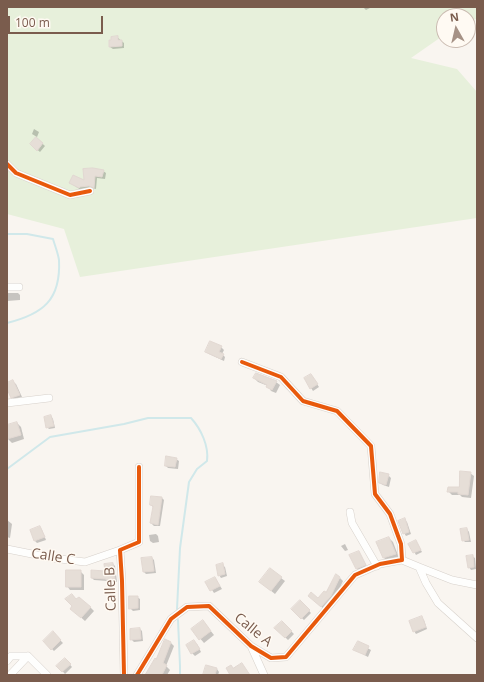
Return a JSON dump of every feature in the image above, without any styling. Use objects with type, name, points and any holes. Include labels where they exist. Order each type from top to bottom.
[{"type":"street","points":[[7,164],[16,173],[70,195],[90,191]]},
{"type":"street","points":[[7,287],[19,287]]},
{"type":"street","points":[[242,362],[281,377],[303,401],[337,411],[371,446],[375,494],[390,514],[401,544],[402,560],[452,580],[477,585]]},
{"type":"street","points":[[7,403],[49,398]]},
{"type":"street","name":"Calle B","points":[[124,675],[120,550],[139,542],[139,467]]},
{"type":"street","points":[[350,512],[352,523],[376,566]]},
{"type":"street","name":"Calle C","points":[[7,549],[52,558],[85,562],[120,550]]},
{"type":"street","name":"Calle A","points":[[137,675],[171,619],[187,607],[209,606],[251,646],[271,658],[286,657],[355,575],[376,566],[402,560]]},
{"type":"street","points":[[419,567],[426,583],[438,603],[477,638]]},
{"type":"street","points":[[251,646],[264,675]]},
{"type":"street","points":[[7,661],[11,656],[28,656],[47,675]]},
{"type":"street","points":[[10,675],[28,656]]},
{"type":"green space","points":[[7,7],[477,7],[476,19],[476,8],[436,8],[436,41],[411,58],[457,69],[477,92],[477,218],[80,277],[64,229],[7,214]]},
{"type":"building","points":[[118,36],[118,40],[122,40],[122,46],[109,47],[109,40],[111,40],[111,37]]},
{"type":"building","points":[[36,137],[43,143],[37,151],[30,144]]},
{"type":"building","points":[[93,168],[104,170],[102,177],[95,176],[94,188],[89,186],[79,188],[69,183],[73,175],[84,180],[83,169]]},
{"type":"building","points":[[210,341],[222,346],[219,352],[224,354],[221,359],[205,352]]},
{"type":"building","points":[[256,373],[277,381],[272,390],[266,387],[267,385],[253,378]]},
{"type":"building","points":[[311,374],[318,384],[310,389],[304,378]]},
{"type":"building","points":[[13,380],[20,395],[11,398],[7,389],[7,383]]},
{"type":"building","points":[[51,415],[54,426],[46,428],[44,417]]},
{"type":"building","points":[[17,422],[21,435],[7,439],[7,425]]},
{"type":"building","points":[[166,456],[177,458],[175,467],[165,466]]},
{"type":"building","points":[[460,471],[471,472],[468,495],[458,494],[458,492],[447,492],[448,487],[459,487]]},
{"type":"building","points":[[380,472],[389,474],[386,485],[379,483]]},
{"type":"building","points":[[151,496],[162,497],[158,525],[150,523],[153,506],[150,505]]},
{"type":"building","points":[[405,518],[409,532],[403,534],[398,521]]},
{"type":"building","points":[[40,526],[45,537],[34,541],[30,530]]},
{"type":"building","points":[[467,528],[469,540],[462,541],[460,529]]},
{"type":"building","points":[[389,537],[396,554],[383,558],[376,542]]},
{"type":"building","points":[[416,540],[421,550],[413,553],[408,544]]},
{"type":"building","points":[[359,551],[366,565],[356,569],[349,555]]},
{"type":"building","points":[[473,555],[474,567],[468,568],[466,556]]},
{"type":"building","points":[[152,557],[154,571],[143,572],[141,558]]},
{"type":"building","points":[[113,563],[115,579],[106,580],[91,578],[91,570],[105,571],[104,564]]},
{"type":"building","points":[[223,563],[225,574],[218,576],[216,565]]},
{"type":"building","points":[[270,568],[282,577],[271,591],[259,582]]},
{"type":"building","points":[[66,570],[81,570],[81,587],[66,587]]},
{"type":"building","points":[[336,574],[340,577],[331,596],[321,607],[308,596],[311,592],[318,598],[324,591],[326,592]]},
{"type":"building","points":[[215,577],[220,586],[210,591],[205,582]]},
{"type":"building","points":[[72,594],[76,599],[79,597],[91,607],[81,618],[70,609],[72,606],[65,599]]},
{"type":"building","points":[[129,596],[138,596],[138,608],[129,609]]},
{"type":"building","points":[[300,600],[310,610],[301,619],[291,609]]},
{"type":"building","points":[[422,616],[426,627],[413,632],[409,621]]},
{"type":"building","points":[[203,620],[211,631],[199,640],[191,629]]},
{"type":"building","points":[[282,621],[292,631],[285,638],[274,628]]},
{"type":"building","points":[[140,628],[141,639],[130,640],[130,629]]},
{"type":"building","points":[[53,631],[61,640],[51,650],[43,641]]},
{"type":"building","points":[[165,639],[171,642],[163,663],[167,665],[162,675],[145,675],[155,658],[156,659]]},
{"type":"building","points":[[194,640],[200,649],[191,654],[186,645]]},
{"type":"building","points":[[358,641],[369,646],[365,655],[353,650]]},
{"type":"building","points":[[65,658],[71,664],[62,672],[56,666]]},
{"type":"building","points":[[242,663],[250,675],[230,675],[226,668],[231,665],[233,668]]},
{"type":"building","points":[[206,665],[217,668],[215,675],[203,675]]},
{"type":"waterway","points":[[7,234],[27,234],[53,239],[59,260],[57,285],[53,295],[47,303],[40,310],[31,315],[7,323]]},
{"type":"waterway","points":[[7,469],[50,437],[124,424],[148,418],[191,418],[204,438],[207,450],[207,461],[197,469],[189,482],[180,548],[177,609]]},
{"type":"waterway","points":[[178,620],[180,675]]},
{"type":"cycle path","points":[[7,164],[16,173],[70,195],[90,191]]},
{"type":"cycle path","points":[[137,675],[171,619],[187,607],[209,606],[251,646],[271,658],[286,657],[355,575],[380,564],[402,560],[401,544],[390,514],[375,494],[371,446],[337,411],[303,401],[281,377],[242,362]]},
{"type":"cycle path","points":[[124,675],[120,550],[139,542],[139,467]]}]
